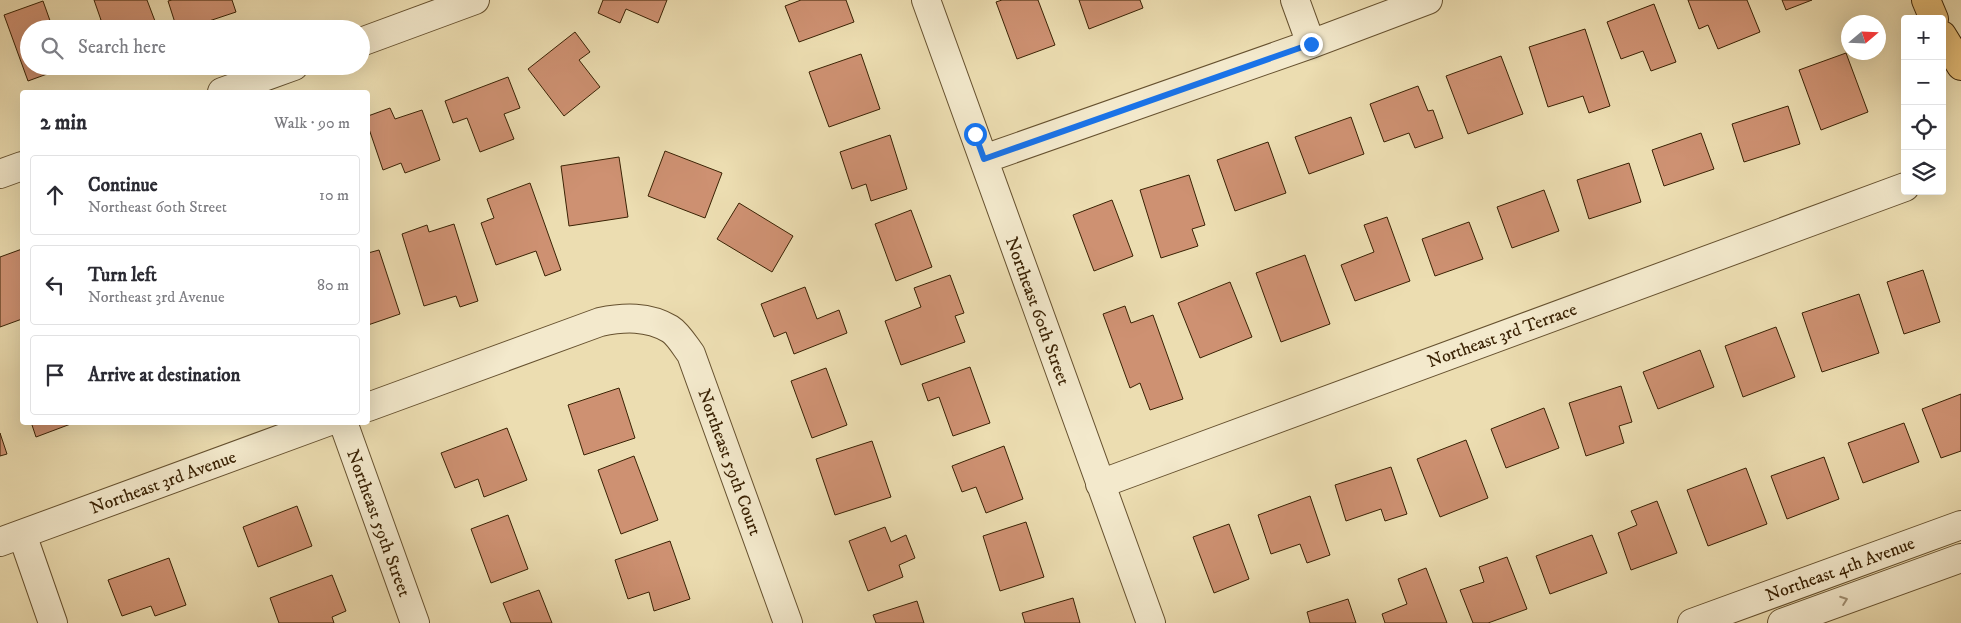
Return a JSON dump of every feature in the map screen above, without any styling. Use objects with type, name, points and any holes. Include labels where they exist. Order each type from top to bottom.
[{"type":"highway","points":[[1926,0],[1932,15]]},
{"type":"highway","points":[[1946,42],[1961,66]]},
{"type":"street","points":[[370,39],[474,0]]},
{"type":"street","name":"Northeast 60th Street","points":[[926,0],[1151,623]]},
{"type":"street","points":[[1295,0],[1311,44]]},
{"type":"street","points":[[984,159],[1311,44],[1428,0]]},
{"type":"street","points":[[228,90],[269,75]]},
{"type":"street","points":[[0,174],[20,167]]},
{"type":"street","name":"Northeast 3rd Terrace","points":[[1100,484],[1901,188]]},
{"type":"street","name":"Northeast 59th Court","points":[[370,406],[600,322],[626,317],[647,320],[671,330],[691,354],[788,623]]},
{"type":"street","name":"Northeast 3rd Avenue","points":[[11,538],[319,425]]},
{"type":"street","name":"Northeast 59th Street","points":[[344,425],[416,623]]},
{"type":"street","name":"Northeast 4th Avenue","points":[[1692,623],[1961,525]]},
{"type":"street","points":[[11,538],[53,623]]},
{"type":"street","name":"Northeast 4th Avenue","points":[[1782,623],[1961,558]]},
{"type":"building","points":[[94,0],[147,0],[155,20],[101,20]]},
{"type":"building","points":[[232,0],[236,12],[212,20],[174,20],[168,1]]},
{"type":"building","points":[[603,0],[667,0],[658,23],[626,9],[620,23],[598,13]]},
{"type":"building","points":[[801,0],[846,0],[854,22],[799,42],[785,6]]},
{"type":"building","points":[[1002,0],[1038,0],[1055,45],[1017,59],[996,2]]},
{"type":"building","points":[[1079,0],[1140,0],[1143,8],[1089,29]]},
{"type":"building","points":[[1688,0],[1747,0],[1760,32],[1718,49],[1708,25],[1699,29]]},
{"type":"building","points":[[1782,0],[1812,0],[1786,10]]},
{"type":"building","points":[[43,1],[50,20],[20,20],[20,59],[4,15]]},
{"type":"building","points":[[1654,4],[1676,62],[1651,71],[1643,51],[1621,59],[1607,22]]},
{"type":"building","points":[[1585,29],[1610,106],[1589,113],[1583,96],[1548,107],[1529,47]]},
{"type":"building","points":[[575,32],[590,52],[579,60],[600,87],[564,116],[528,69]]},
{"type":"building","points":[[861,54],[880,109],[829,127],[809,72]]},
{"type":"building","points":[[1841,55],[1841,60],[1849,60],[1868,112],[1821,130],[1799,70]]},
{"type":"building","points":[[1501,56],[1523,114],[1468,134],[1446,76]]},
{"type":"building","points":[[26,75],[44,75],[28,81]]},
{"type":"building","points":[[508,77],[520,108],[504,114],[514,139],[480,152],[467,118],[453,123],[445,101]]},
{"type":"building","points":[[1418,86],[1428,111],[1433,110],[1443,138],[1415,148],[1409,133],[1384,142],[1370,104]]},
{"type":"building","points":[[1788,106],[1800,144],[1744,162],[1732,124]]},
{"type":"building","points":[[390,108],[395,119],[422,110],[440,160],[405,173],[401,163],[383,170],[370,132],[370,115]]},
{"type":"building","points":[[1351,117],[1364,154],[1309,174],[1295,137]]},
{"type":"building","points":[[1701,133],[1714,169],[1664,186],[1652,150]]},
{"type":"building","points":[[890,135],[907,189],[871,201],[866,184],[852,189],[840,152]]},
{"type":"building","points":[[1268,142],[1286,193],[1235,211],[1217,160]]},
{"type":"building","points":[[665,151],[722,173],[705,218],[648,196]]},
{"type":"building","points":[[619,157],[628,217],[569,226],[561,166]]},
{"type":"building","points":[[1629,163],[1641,202],[1589,219],[1577,180]]},
{"type":"building","points":[[1189,175],[1205,225],[1192,229],[1198,246],[1161,258],[1140,190]]},
{"type":"building","points":[[530,183],[561,270],[545,276],[536,251],[496,265],[481,223],[494,218],[487,199]]},
{"type":"building","points":[[1544,190],[1559,231],[1512,248],[1497,207]]},
{"type":"building","points":[[1112,200],[1133,256],[1094,271],[1073,215]]},
{"type":"building","points":[[739,203],[793,236],[772,272],[717,239]]},
{"type":"building","points":[[911,210],[932,267],[896,281],[875,224]]},
{"type":"building","points":[[1387,217],[1410,281],[1355,301],[1341,265],[1374,252],[1364,225]]},
{"type":"building","points":[[1469,222],[1483,259],[1435,276],[1422,239]]},
{"type":"building","points":[[454,224],[478,301],[460,307],[456,296],[424,306],[402,234],[427,225],[429,232]]},
{"type":"building","points":[[20,250],[20,320],[0,327],[0,257]]},
{"type":"building","points":[[379,250],[400,314],[370,324],[370,252]]},
{"type":"building","points":[[1305,255],[1330,324],[1281,342],[1256,273]]},
{"type":"building","points":[[1923,270],[1940,322],[1904,334],[1887,282]]},
{"type":"building","points":[[950,275],[964,313],[955,316],[965,342],[901,365],[885,321],[921,307],[914,288]]},
{"type":"building","points":[[1230,282],[1252,337],[1200,358],[1178,303]]},
{"type":"building","points":[[805,287],[817,319],[839,310],[847,333],[794,354],[786,332],[774,337],[761,304]]},
{"type":"building","points":[[1859,294],[1879,353],[1822,372],[1802,313]]},
{"type":"building","points":[[1125,306],[1131,323],[1153,315],[1183,399],[1150,410],[1140,383],[1130,388],[1103,314]]},
{"type":"building","points":[[1776,327],[1795,377],[1743,397],[1725,346]]},
{"type":"building","points":[[1700,350],[1714,387],[1658,409],[1643,372]]},
{"type":"building","points":[[970,367],[990,423],[953,436],[939,397],[928,401],[922,384]]},
{"type":"building","points":[[826,368],[847,425],[812,438],[791,381]]},
{"type":"building","points":[[1621,386],[1632,422],[1619,426],[1624,443],[1586,456],[1569,403]]},
{"type":"building","points":[[619,388],[635,438],[584,455],[568,405]]},
{"type":"building","points":[[1961,394],[1961,451],[1941,458],[1922,409]]},
{"type":"building","points":[[1544,408],[1559,448],[1506,468],[1491,429]]},
{"type":"building","points":[[1904,423],[1919,462],[1863,483],[1848,443]]},
{"type":"building","points":[[32,425],[68,425],[36,437]]},
{"type":"building","points":[[507,428],[527,480],[484,497],[478,479],[455,488],[441,453]]},
{"type":"building","points":[[0,433],[7,454],[0,456]]},
{"type":"building","points":[[1466,440],[1488,498],[1440,517],[1417,459]]},
{"type":"building","points":[[872,441],[891,497],[835,515],[816,459]]},
{"type":"building","points":[[1004,446],[1023,499],[986,513],[976,487],[962,492],[952,466]]},
{"type":"building","points":[[634,456],[658,520],[621,534],[598,470]]},
{"type":"building","points":[[1824,457],[1839,499],[1787,519],[1771,476]]},
{"type":"building","points":[[1391,467],[1407,514],[1385,521],[1381,509],[1346,521],[1335,485]]},
{"type":"building","points":[[1746,468],[1767,524],[1708,546],[1687,490]]},
{"type":"building","points":[[1310,496],[1330,555],[1307,563],[1300,544],[1271,554],[1258,515]]},
{"type":"building","points":[[1657,501],[1677,553],[1631,570],[1618,533],[1637,525],[1631,511]]},
{"type":"building","points":[[297,506],[312,546],[258,567],[243,527]]},
{"type":"building","points":[[508,515],[528,569],[491,583],[471,529]]},
{"type":"building","points":[[1026,522],[1044,577],[1000,591],[983,536]]},
{"type":"building","points":[[1229,524],[1249,579],[1214,593],[1193,537]]},
{"type":"building","points":[[885,527],[891,542],[906,535],[915,558],[899,565],[903,577],[868,591],[849,541]]},
{"type":"building","points":[[1592,535],[1607,573],[1550,594],[1536,556]]},
{"type":"building","points":[[670,541],[690,599],[654,611],[649,592],[628,599],[615,560]]},
{"type":"building","points":[[1507,557],[1527,609],[1488,623],[1473,623],[1460,590],[1484,582],[1479,567]]},
{"type":"building","points":[[169,558],[186,605],[155,616],[151,606],[122,616],[108,580]]},
{"type":"building","points":[[1426,568],[1447,623],[1385,623],[1382,614],[1407,604],[1398,579]]},
{"type":"building","points":[[332,575],[346,611],[332,617],[334,623],[279,623],[270,598]]},
{"type":"building","points":[[539,590],[552,623],[511,623],[503,603]]},
{"type":"building","points":[[1073,598],[1080,623],[1025,623],[1022,613]]},
{"type":"building","points":[[1348,599],[1356,623],[1310,623],[1307,612]]},
{"type":"building","points":[[917,601],[924,623],[876,623],[873,615]]},
{"type":"route","points":[[975,134],[984,159],[1311,44]]}]
